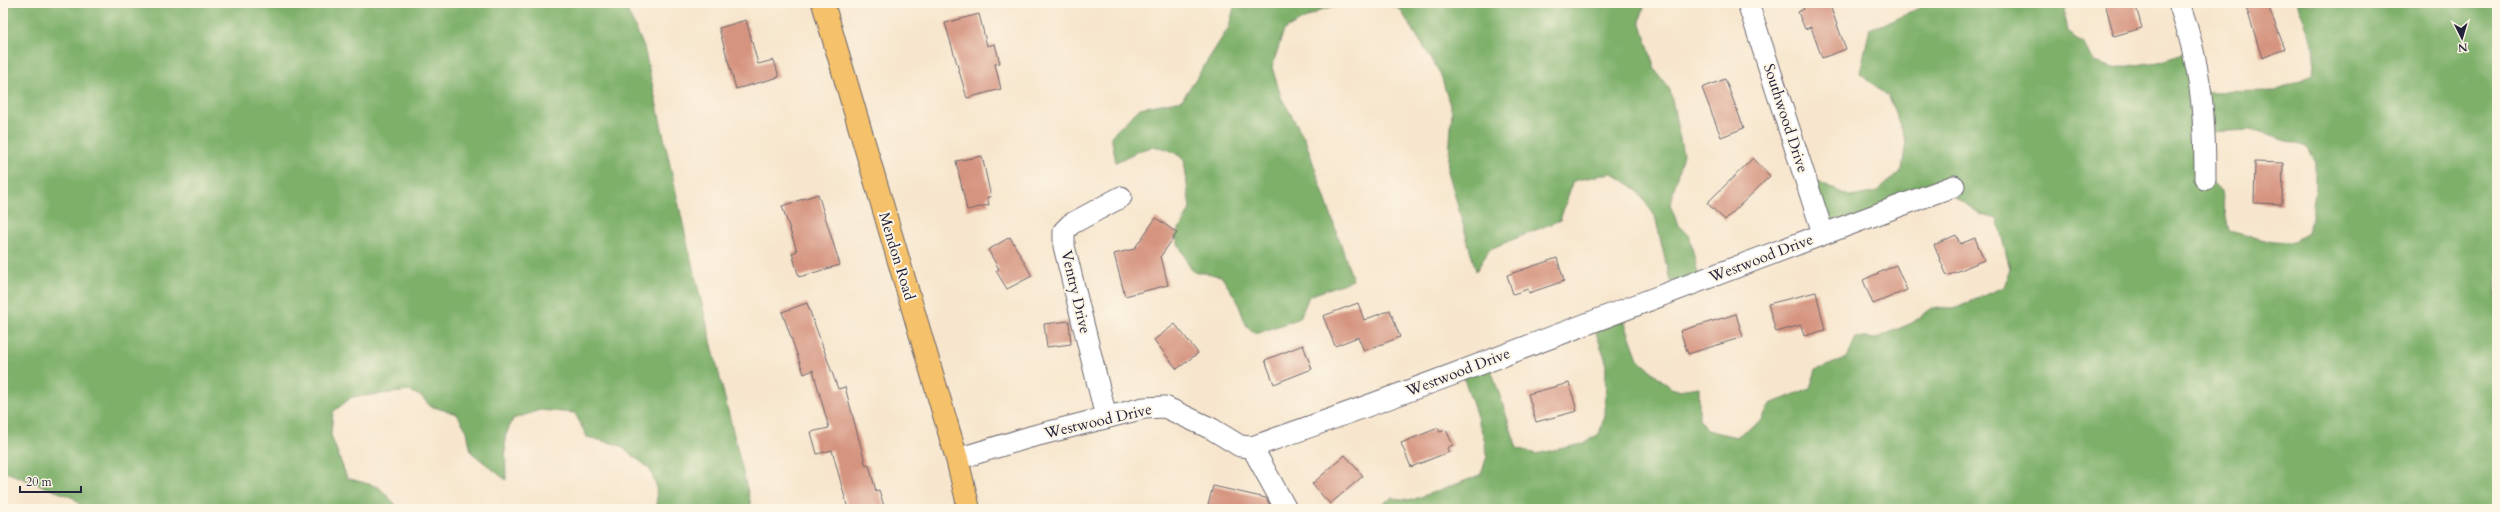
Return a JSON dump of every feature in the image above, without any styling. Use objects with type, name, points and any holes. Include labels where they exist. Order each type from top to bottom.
[{"type":"main road","name":"Mendon Road","points":[[823,3],[957,459],[969,509]]},
{"type":"street","name":"Southwood Drive","points":[[1748,3],[1823,234]]},
{"type":"street","points":[[2179,3],[2201,80],[2204,106],[2205,179]]},
{"type":"street","name":"Westwood Drive","points":[[957,459],[1106,417],[1144,408],[1165,407],[1212,429],[1240,446],[1252,447],[1605,318],[1823,234],[1954,186]]},
{"type":"street","name":"Ventry Drive","points":[[1106,417],[1064,246],[1064,231],[1071,224],[1121,197]]},
{"type":"street","points":[[1252,447],[1286,509]]},
{"type":"green space","points":[[3,3],[624,3],[644,47],[689,251],[752,509],[657,509],[656,485],[649,468],[619,445],[587,437],[575,413],[540,410],[513,419],[505,437],[506,480],[471,452],[467,431],[457,414],[430,406],[422,397],[410,391],[352,397],[333,412],[331,435],[347,478],[379,487],[397,506],[405,509],[83,509],[74,498],[3,471]]},
{"type":"green space","points":[[1235,3],[1344,3],[1321,10],[1284,30],[1272,67],[1281,97],[1305,139],[1353,280],[1309,296],[1300,318],[1256,334],[1246,325],[1237,300],[1221,276],[1192,271],[1175,237],[1190,209],[1184,160],[1175,153],[1158,147],[1134,153],[1116,162],[1111,136],[1140,108],[1182,100],[1229,27]]},
{"type":"green space","points":[[1382,3],[1648,3],[1644,7],[1640,20],[1655,70],[1670,90],[1683,154],[1670,204],[1678,225],[1689,234],[1699,278],[1670,281],[1655,216],[1636,189],[1612,173],[1573,181],[1560,220],[1490,249],[1476,271],[1448,171],[1452,112],[1440,73],[1400,9]]},
{"type":"green space","points":[[1929,3],[2067,3],[2064,11],[2068,31],[2075,39],[2085,44],[2094,62],[2113,68],[2158,62],[2196,50],[2204,92],[2275,91],[2313,74],[2315,48],[2297,3],[2497,3],[2497,509],[1373,509],[1392,498],[1412,500],[1481,475],[1487,456],[1484,438],[1461,369],[1488,360],[1517,448],[1536,454],[1582,444],[1599,434],[1605,415],[1606,361],[1595,330],[1624,320],[1638,359],[1671,388],[1678,390],[1699,387],[1699,419],[1707,430],[1736,437],[1762,420],[1770,404],[1810,388],[1816,370],[1847,358],[1856,337],[1874,339],[1912,323],[1932,308],[1954,309],[2004,287],[2010,269],[1997,219],[1982,215],[1943,189],[1829,230],[1808,178],[1851,197],[1877,192],[1902,170],[1906,141],[1889,97],[1860,73],[1870,28],[1886,24]],"holes":[[[2250,130],[2307,147],[2316,165],[2316,188],[2308,233],[2291,243],[2273,242],[2229,231],[2221,191],[2207,177],[2206,132]]]},
{"type":"building","points":[[1802,3],[1829,3],[1846,49],[1822,58],[1811,27],[1805,29],[1798,12],[1804,9]]},
{"type":"building","points":[[2105,3],[2135,3],[2142,28],[2114,36]]},
{"type":"building","points":[[2245,3],[2267,3],[2285,49],[2262,58]]},
{"type":"building","points":[[979,14],[987,46],[995,44],[1000,63],[995,64],[1001,89],[967,98],[945,23]]},
{"type":"building","points":[[746,20],[758,64],[774,60],[779,77],[736,89],[719,28]]},
{"type":"building","points":[[1725,79],[1744,128],[1721,137],[1702,88]]},
{"type":"building","points":[[982,156],[991,197],[987,197],[989,205],[967,210],[956,161]]},
{"type":"building","points":[[1753,158],[1770,176],[1725,220],[1707,203]]},
{"type":"building","points":[[2255,162],[2283,163],[2282,204],[2254,203]]},
{"type":"building","points":[[818,194],[840,265],[799,277],[792,253],[797,251],[782,206]]},
{"type":"building","points":[[1156,218],[1177,233],[1161,256],[1168,285],[1125,296],[1114,254],[1134,249]]},
{"type":"building","points":[[1956,235],[1960,244],[1975,238],[1984,260],[1947,276],[1934,245]]},
{"type":"building","points":[[1010,237],[1032,276],[1007,289],[996,271],[999,269],[988,250]]},
{"type":"building","points":[[1557,258],[1564,281],[1529,293],[1528,289],[1513,294],[1507,275]]},
{"type":"building","points":[[1896,265],[1907,290],[1873,304],[1863,280]]},
{"type":"building","points":[[1816,292],[1825,330],[1804,336],[1801,325],[1776,332],[1768,304]]},
{"type":"building","points":[[807,303],[838,389],[845,387],[866,466],[869,465],[876,491],[879,490],[884,506],[873,509],[848,509],[832,450],[817,454],[811,432],[829,428],[813,370],[804,374],[782,312]]},
{"type":"building","points":[[1358,303],[1364,320],[1390,310],[1400,337],[1364,351],[1358,337],[1335,346],[1323,316]]},
{"type":"building","points":[[1736,314],[1743,337],[1688,354],[1680,331]]},
{"type":"building","points":[[1069,321],[1071,344],[1047,347],[1044,324]]},
{"type":"building","points":[[1175,324],[1198,353],[1177,369],[1154,340]]},
{"type":"building","points":[[1303,345],[1312,369],[1274,384],[1265,360]]},
{"type":"building","points":[[1569,383],[1577,411],[1536,422],[1528,394]]},
{"type":"building","points":[[1438,428],[1440,432],[1446,430],[1453,445],[1447,448],[1449,452],[1411,467],[1401,443]]},
{"type":"building","points":[[1345,455],[1363,476],[1330,504],[1312,484]]},
{"type":"building","points":[[1213,486],[1266,498],[1272,509],[1207,509]]}]
